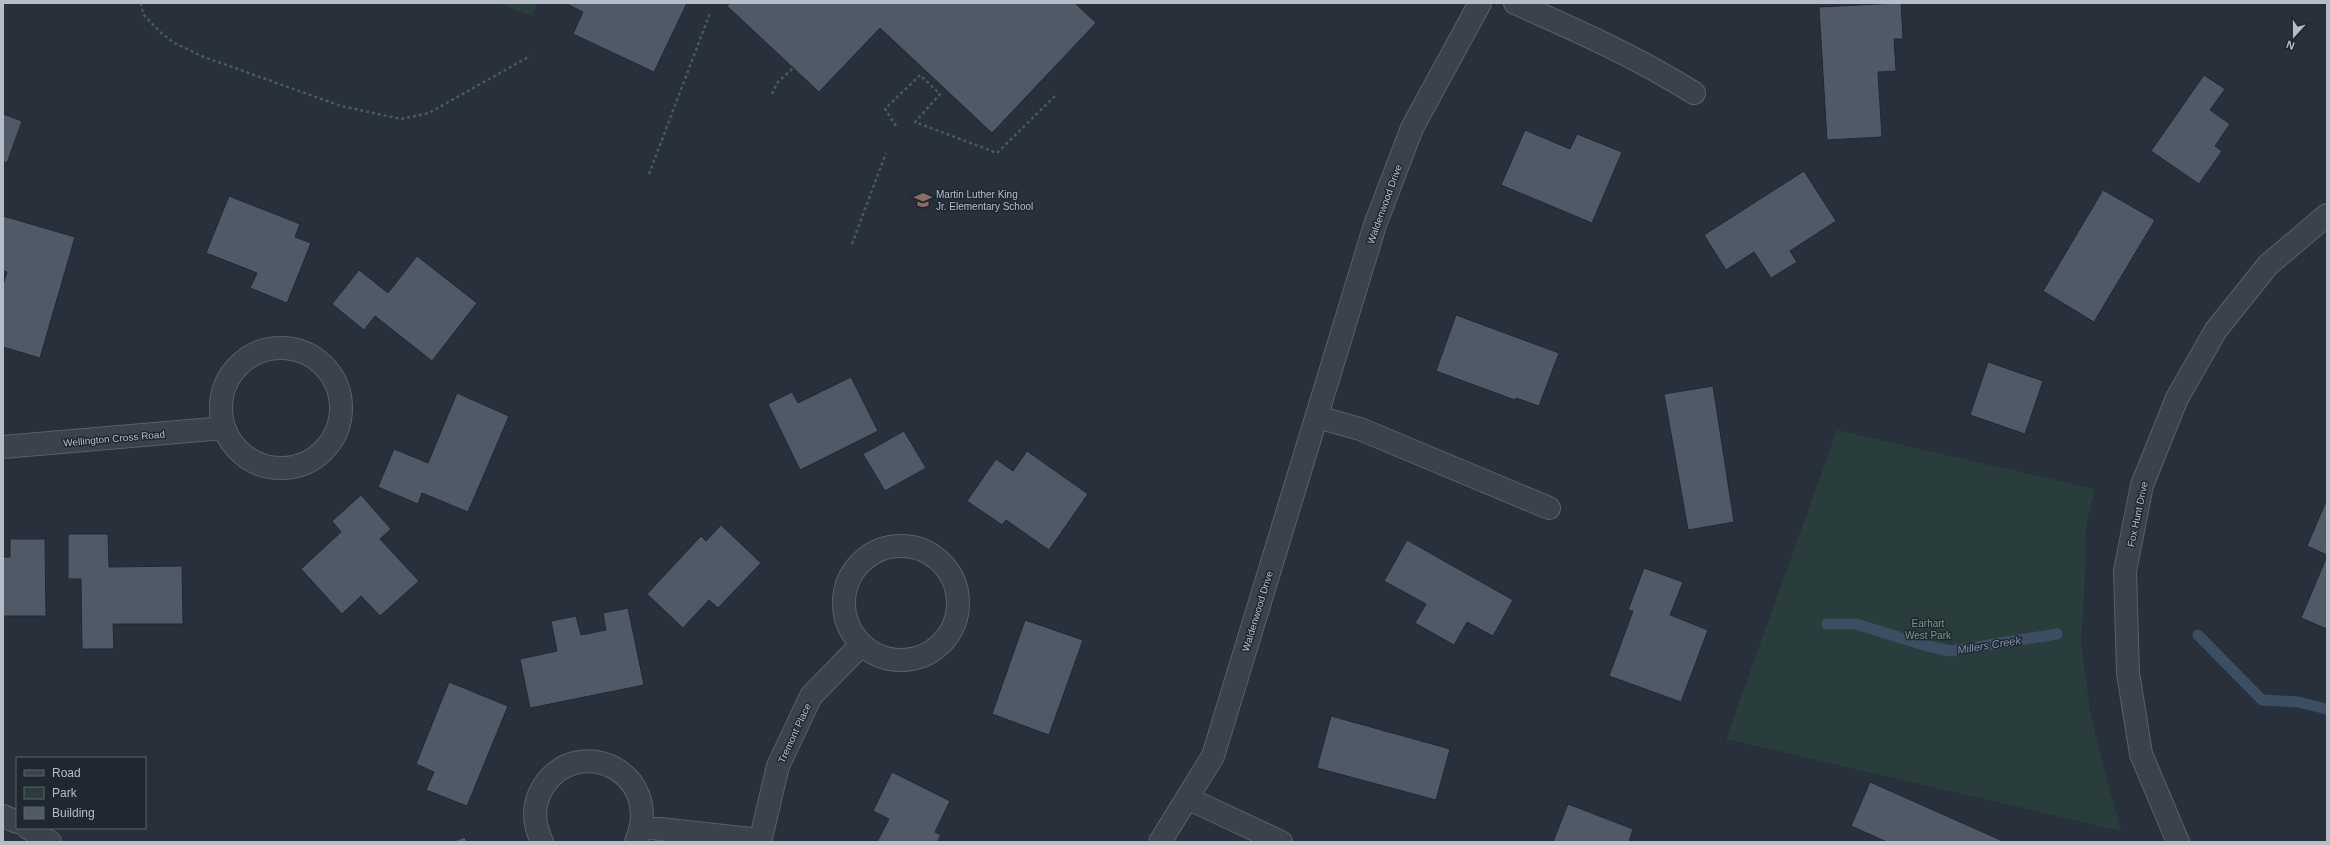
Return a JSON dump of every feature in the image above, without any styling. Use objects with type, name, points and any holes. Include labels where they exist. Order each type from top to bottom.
[{"type":"street","name":"Waldenwood Drive","points":[[1160,842],[1213,756],[1375,225],[1412,128],[1480,3]]},
{"type":"street","points":[[1515,3],[1652,67],[1694,93]]},
{"type":"street","name":"Fox Hunt Drive","points":[[2178,842],[2140,754],[2128,673],[2125,571],[2142,485],[2177,398],[2216,330],[2268,265],[2327,216]]},
{"type":"street","points":[[270,349],[291,349],[311,356],[326,368],[336,384],[341,403],[340,422],[332,440],[320,454],[303,464],[284,468],[265,466],[243,454],[234,445],[224,428],[221,408],[225,387],[235,369],[251,356],[270,349]]},
{"type":"street","points":[[1317,418],[1360,429],[1549,508]]},
{"type":"street","name":"Wellington Cross Road","points":[[3,447],[224,428]]},
{"type":"street","points":[[905,545],[924,550],[941,561],[952,575],[959,598],[959,610],[954,628],[944,642],[929,653],[912,660],[894,660],[876,655],[861,645],[850,628],[844,609],[845,589],[853,571],[867,556],[885,547],[905,545]]},
{"type":"street","name":"Tremont Place","points":[[542,842],[536,830],[534,812],[539,794],[548,779],[562,768],[579,762],[597,761],[614,767],[628,778],[638,792],[643,809],[639,835],[760,841],[778,766],[811,696],[861,645]]},
{"type":"street","points":[[1187,798],[1282,842]]},
{"type":"street","points":[[3,816],[16,822]]},
{"type":"street","points":[[30,829],[50,842]]},
{"type":"path","points":[[141,3],[143,14],[159,31],[174,43],[204,57],[340,106],[401,119],[429,113],[530,56]]},
{"type":"path","points":[[649,174],[710,13]]},
{"type":"path","points":[[772,94],[777,83],[793,68]]},
{"type":"path","points":[[896,126],[885,110],[920,75],[940,94],[915,122],[997,153],[1057,94]]},
{"type":"path","points":[[852,244],[886,153]]},
{"type":"green space","points":[[496,3],[538,3],[532,16]]},
{"type":"green space","name":"Earhart West Park","points":[[1837,430],[2095,489],[2086,526],[2081,642],[2090,711],[2121,831],[1726,739]]},
{"type":"building","points":[[565,3],[687,3],[654,72],[573,34],[583,12]]},
{"type":"building","points":[[730,3],[1075,3],[1096,23],[992,133],[880,28],[819,92],[727,6]]},
{"type":"building","points":[[1901,3],[1903,39],[1894,39],[1896,71],[1878,72],[1882,137],[1827,140],[1819,7]]},
{"type":"building","points":[[2204,75],[2225,89],[2210,110],[2230,124],[2215,146],[2222,151],[2199,184],[2151,151]]},
{"type":"building","points":[[3,114],[22,121],[7,163],[3,161]]},
{"type":"building","points":[[1525,130],[1570,149],[1577,134],[1622,152],[1592,223],[1501,185]]},
{"type":"building","points":[[1804,171],[1836,221],[1790,251],[1797,262],[1771,278],[1754,252],[1726,270],[1704,235]]},
{"type":"building","points":[[2103,190],[2155,220],[2094,322],[2043,291]]},
{"type":"building","points":[[229,196],[300,224],[295,237],[311,243],[287,303],[250,288],[257,273],[206,253]]},
{"type":"building","points":[[3,216],[75,237],[40,358],[3,347],[3,285],[7,272],[3,271]]},
{"type":"building","points":[[417,256],[477,303],[432,361],[375,316],[364,330],[332,304],[359,270],[388,293]]},
{"type":"building","points":[[1456,315],[1559,353],[1539,406],[1516,398],[1515,400],[1436,371]]},
{"type":"building","points":[[1988,362],[2043,381],[2025,434],[1970,415]]},
{"type":"building","points":[[851,377],[878,431],[800,470],[768,404],[792,392],[798,403]]},
{"type":"building","points":[[1713,386],[1734,522],[1688,530],[1664,394]]},
{"type":"building","points":[[457,393],[509,416],[468,512],[422,493],[418,504],[378,487],[394,449],[428,463]]},
{"type":"building","points":[[904,431],[926,468],[885,491],[863,454]]},
{"type":"building","points":[[1027,451],[1088,494],[1049,550],[1006,520],[1002,525],[967,501],[996,459],[1013,471]]},
{"type":"building","points":[[361,495],[391,529],[380,539],[419,581],[380,616],[361,596],[342,614],[301,569],[341,532],[332,521]]},
{"type":"building","points":[[2327,499],[2327,555],[2307,546]]},
{"type":"building","points":[[721,525],[761,563],[718,608],[709,600],[683,628],[647,594],[701,536],[706,541]]},
{"type":"building","points":[[68,534],[108,534],[109,567],[182,566],[183,624],[113,624],[114,649],[82,649],[81,579],[68,579]]},
{"type":"building","points":[[10,539],[45,539],[46,616],[3,616],[3,557],[10,557]]},
{"type":"building","points":[[1407,540],[1513,600],[1493,636],[1467,622],[1454,645],[1415,623],[1426,604],[1384,581]]},
{"type":"building","points":[[2327,556],[2327,629],[2301,618]]},
{"type":"building","points":[[1644,568],[1683,582],[1670,615],[1708,630],[1681,702],[1609,676],[1633,611],[1628,610]]},
{"type":"building","points":[[628,608],[644,685],[530,708],[520,659],[557,651],[551,621],[576,616],[581,635],[606,630],[603,613]]},
{"type":"building","points":[[1025,620],[1083,640],[1049,735],[992,714]]},
{"type":"building","points":[[449,682],[508,706],[467,806],[426,790],[434,772],[416,764]]},
{"type":"building","points":[[1331,716],[1450,749],[1436,800],[1317,768]]},
{"type":"building","points":[[892,772],[950,801],[935,832],[941,835],[937,842],[877,842],[889,819],[873,811]]},
{"type":"building","points":[[1870,782],[2005,842],[1887,842],[1851,826]]},
{"type":"building","points":[[1568,804],[1633,829],[1629,842],[1553,842]]},
{"type":"building","points":[[465,837],[467,842],[451,842]]},
{"type":"waterway","name":"Millers Creek","points":[[1827,624],[1856,624],[1927,646],[1951,651],[2057,634]]},
{"type":"waterway","name":"Millers Creek","points":[[2198,635],[2262,700],[2298,702],[2327,709]]},
{"type":"place","name":"Martin Luther King Jr. Elementary School","points":[[923,200]]}]
